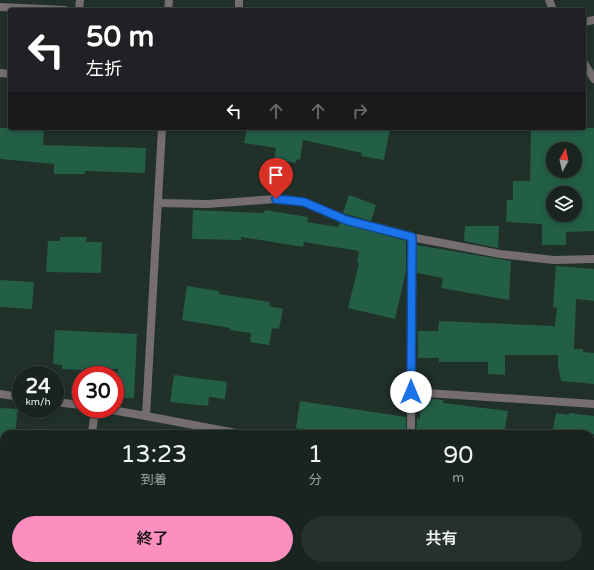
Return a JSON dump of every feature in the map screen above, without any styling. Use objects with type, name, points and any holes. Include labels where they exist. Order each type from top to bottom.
[{"type":"street","points":[[0,7],[22,8]]},
{"type":"street","points":[[586,66],[594,78]]},
{"type":"street","points":[[146,416],[162,130]]},
{"type":"street","points":[[158,203],[208,204],[276,199],[304,202],[346,220],[412,237],[500,254],[554,260],[594,259]]},
{"type":"street","points":[[411,430],[412,237]]},
{"type":"street","points":[[411,392],[594,404]]},
{"type":"street","points":[[0,394],[12,396]]},
{"type":"street","points":[[124,412],[220,430]]},
{"type":"street","points":[[92,430],[94,418]]},
{"type":"building","points":[[0,128],[8,128],[8,130],[44,130],[43,145],[146,148],[145,173],[85,171],[85,174],[54,174],[54,164],[0,159]]},
{"type":"building","points":[[586,128],[594,128],[594,231],[566,232],[566,245],[542,245],[542,224],[506,222],[507,200],[513,200],[513,181],[530,181],[531,130],[586,130]]},
{"type":"building","points":[[247,130],[390,130],[384,160],[361,156],[362,153],[303,140],[300,160],[297,159],[296,163],[274,159],[276,148],[244,143]]},
{"type":"building","points":[[349,195],[376,205],[371,221],[343,213]]},
{"type":"building","points":[[193,210],[264,213],[265,210],[308,217],[307,222],[338,227],[340,223],[406,241],[406,271],[395,319],[348,308],[359,263],[357,263],[359,251],[304,242],[303,247],[241,237],[241,240],[192,239]]},
{"type":"building","points":[[465,226],[499,226],[498,248],[464,241]]},
{"type":"building","points":[[60,237],[87,237],[86,242],[102,242],[101,273],[46,272],[48,241],[60,241]]},
{"type":"building","points":[[417,245],[511,261],[509,300],[441,288],[443,278],[417,273]]},
{"type":"building","points":[[556,266],[594,269],[594,301],[576,299],[574,349],[583,349],[583,352],[594,353],[594,384],[561,381],[558,366],[558,355],[505,355],[505,375],[488,374],[488,362],[439,362],[439,358],[418,358],[418,331],[438,331],[439,321],[555,326],[557,308],[553,307]]},
{"type":"building","points":[[0,280],[34,282],[32,309],[0,307]]},
{"type":"building","points":[[187,286],[219,291],[219,294],[270,302],[269,306],[283,309],[279,329],[272,328],[269,345],[250,342],[251,333],[182,320]]},
{"type":"building","points":[[55,330],[137,334],[134,398],[124,398],[124,366],[72,366],[72,369],[64,369],[64,366],[62,365],[53,364]]},
{"type":"building","points":[[174,375],[227,382],[225,399],[209,397],[208,406],[170,402]]},
{"type":"building","points":[[421,398],[443,400],[443,403],[508,411],[505,430],[416,430],[417,418],[420,419]]},
{"type":"building","points":[[300,401],[406,417],[406,430],[312,430],[296,428]]},
{"type":"building","points":[[0,408],[12,409],[12,418],[17,418],[15,430],[0,430]]},
{"type":"building","points":[[556,413],[594,416],[594,430],[553,430]]},
{"type":"route","points":[[276,199],[304,202],[346,220],[412,237],[411,392]]}]
